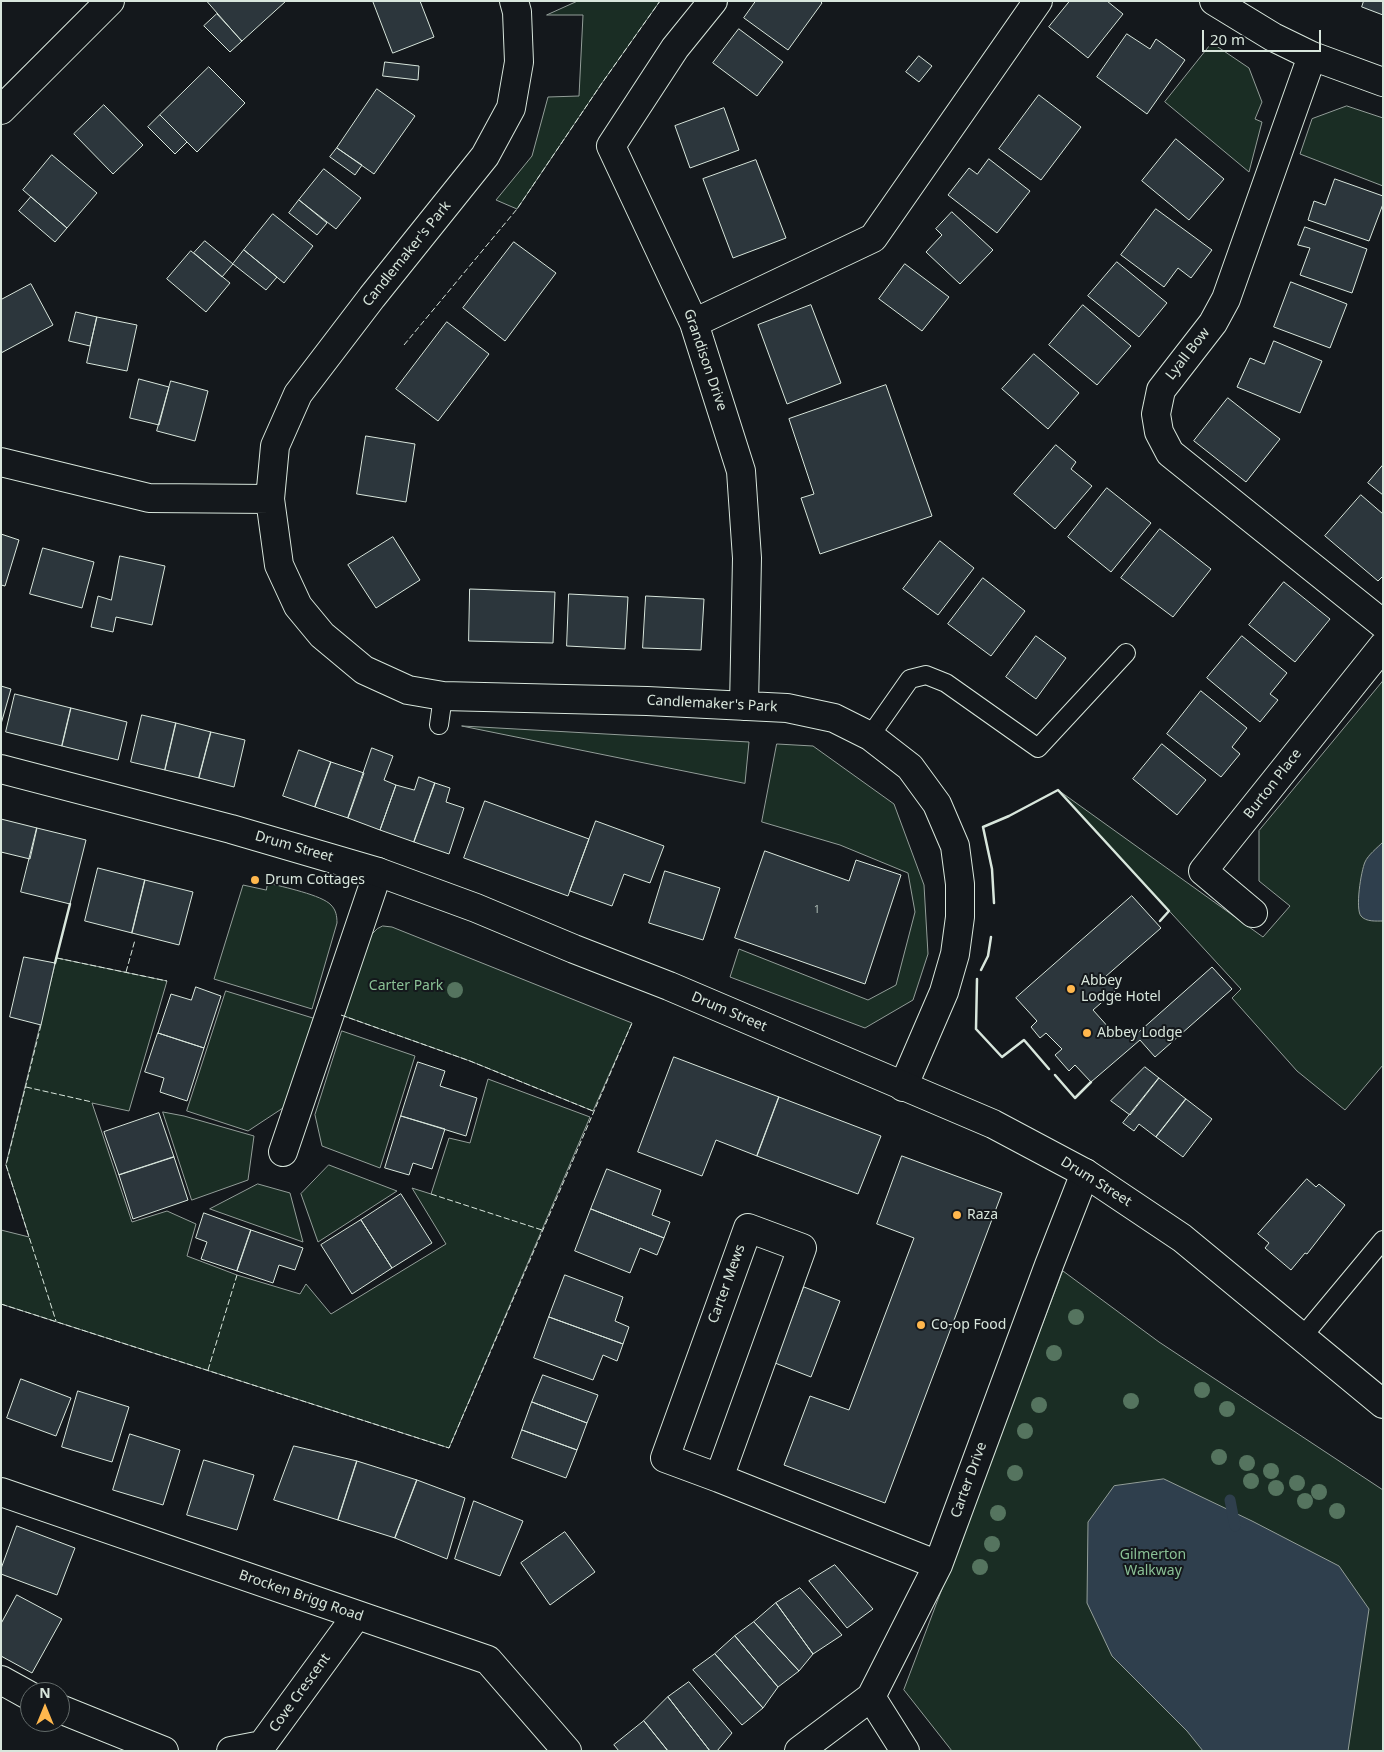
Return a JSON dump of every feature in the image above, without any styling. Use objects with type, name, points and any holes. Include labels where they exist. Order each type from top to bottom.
[{"type":"street","points":[[1,110],[110,1]]},
{"type":"street","name":"Candlemaker's Park","points":[[514,1],[517,12],[519,62],[511,108],[485,156],[372,296],[298,394],[275,446],[270,499],[279,565],[298,606],[322,635],[364,670],[408,690],[443,696],[647,701],[787,708],[834,718],[870,736],[910,768],[937,804],[955,846],[960,884],[960,917],[955,954],[944,992],[904,1087]]},
{"type":"street","name":"Grandison Drive","points":[[713,1],[675,48],[611,146],[694,323],[741,472],[747,558],[744,706]]},
{"type":"street","points":[[694,323],[873,238],[1038,1]]},
{"type":"street","points":[[1214,1],[1273,37],[1312,56],[1383,82]]},
{"type":"street","name":"Lyall Bow","points":[[1312,56],[1226,299],[1213,323],[1161,390],[1156,414],[1159,432],[1170,453],[1383,624]]},
{"type":"street","points":[[1,462],[149,498],[270,499]]},
{"type":"street","name":"Burton Place","points":[[1253,913],[1204,871],[1383,646]]},
{"type":"street","name":"Drum Street","points":[[1,769],[231,829],[378,872],[476,908],[669,986],[993,1124],[1085,1173],[1182,1238],[1383,1404]]},
{"type":"street","points":[[283,1152],[378,872]]},
{"type":"street","name":"Carter Drive","points":[[799,1751],[871,1697],[938,1565],[1085,1173]]},
{"type":"street","name":"Carter Mews","points":[[719,1478],[802,1248],[748,1228],[665,1458],[938,1565]]},
{"type":"street","name":"Brocken Brigg Road","points":[[1,1492],[488,1660],[567,1751]]},
{"type":"street","name":"Cove Crescent","points":[[231,1751],[262,1745],[357,1615]]},
{"type":"street","points":[[1,1680],[20,1690]]},
{"type":"street","points":[[871,1697],[905,1751]]},
{"type":"street","points":[[70,1713],[164,1751]]},
{"type":"lane","points":[[870,736],[910,679],[926,675],[946,683],[1038,748],[1126,653]]},
{"type":"lane","points":[[439,725],[443,696]]},
{"type":"lane","points":[[1303,1336],[1383,1240]]},
{"type":"green space","points":[[578,1],[660,1],[517,209],[496,200],[532,156],[548,97],[579,96],[583,15],[547,15]]},
{"type":"green space","points":[[1212,43],[1249,68],[1262,102],[1255,119],[1262,122],[1249,172],[1165,102]]},
{"type":"green space","points":[[1347,106],[1383,118],[1383,186],[1300,154],[1312,119]]},
{"type":"green space","points":[[1383,681],[1383,1065],[1345,1110],[1297,1071],[1232,998],[1241,989],[1058,790],[1263,937],[1290,906],[1259,881],[1259,831]]},
{"type":"green space","points":[[462,726],[749,742],[745,783]]},
{"type":"green space","points":[[777,744],[813,746],[894,804],[924,885],[928,954],[913,1000],[865,1028],[730,977],[739,949],[868,1000],[896,985],[915,912],[908,873],[840,845],[762,822]]},
{"type":"green space","points":[[268,883],[326,901],[336,913],[337,923],[312,1009],[214,979],[243,885],[266,890]]},
{"type":"green space","name":"Carter Park","points":[[383,926],[392,927],[632,1023],[593,1111],[470,1061],[341,1015],[370,936]]},
{"type":"green space","points":[[57,958],[167,981],[129,1111],[92,1103],[132,1222],[167,1211],[196,1224],[187,1256],[237,1275],[300,1294],[306,1284],[331,1314],[446,1244],[412,1188],[431,1194],[449,1138],[470,1143],[488,1079],[590,1117],[449,1448],[1,1304],[1,1230],[29,1237],[6,1165]]},
{"type":"green space","points":[[226,991],[316,1019],[289,1104],[248,1131],[187,1111]]},
{"type":"green space","points":[[342,1031],[415,1056],[380,1168],[322,1146],[315,1115]]},
{"type":"green space","points":[[163,1112],[254,1136],[248,1180],[192,1200]]},
{"type":"green space","points":[[329,1165],[397,1191],[318,1242],[301,1194]]},
{"type":"green space","points":[[258,1184],[290,1193],[303,1242],[210,1209]]},
{"type":"green space","name":"Gilmerton Walkway","points":[[1063,1271],[1159,1342],[1383,1490],[1383,1751],[952,1751],[904,1690]]},
{"type":"water","points":[[1383,842],[1383,921],[1371,921],[1363,918],[1359,912],[1360,881],[1366,859]]},
{"type":"water","points":[[1164,1479],[1252,1521],[1339,1566],[1369,1609],[1348,1751],[1203,1751],[1187,1731],[1112,1656],[1087,1603],[1088,1522],[1114,1486]]},
{"type":"building","points":[[207,1],[286,1],[242,41]]},
{"type":"building","points":[[373,1],[420,1],[434,37],[393,53]]},
{"type":"building","points":[[756,1],[820,1],[822,3],[788,50],[744,18]]},
{"type":"building","points":[[1070,1],[1107,1],[1123,14],[1088,58],[1049,27]]},
{"type":"building","points":[[1364,1],[1383,1],[1383,15],[1362,7]]},
{"type":"building","points":[[217,14],[242,41],[230,52],[204,26]]},
{"type":"building","points":[[739,29],[783,62],[757,96],[713,63]]},
{"type":"building","points":[[1127,34],[1150,49],[1156,39],[1185,60],[1147,114],[1097,77]]},
{"type":"building","points":[[919,56],[932,66],[919,82],[906,72]]},
{"type":"building","points":[[385,62],[419,66],[418,80],[383,76]]},
{"type":"building","points":[[209,67],[245,103],[197,152],[160,115]]},
{"type":"building","points":[[377,89],[415,116],[374,174],[337,148]]},
{"type":"building","points":[[1039,95],[1081,127],[1041,180],[999,149]]},
{"type":"building","points":[[104,105],[143,145],[113,174],[74,134]]},
{"type":"building","points":[[724,108],[739,150],[690,168],[675,126]]},
{"type":"building","points":[[160,115],[187,142],[175,154],[148,127]]},
{"type":"building","points":[[1176,139],[1224,179],[1189,220],[1142,181]]},
{"type":"building","points":[[337,148],[362,165],[355,175],[330,157]]},
{"type":"building","points":[[52,155],[97,193],[67,228],[23,190]]},
{"type":"building","points":[[989,159],[1030,191],[997,233],[948,195],[969,168],[977,174]]},
{"type":"building","points":[[756,160],[786,238],[733,258],[703,179]]},
{"type":"building","points":[[324,169],[361,198],[336,229],[299,200]]},
{"type":"building","points":[[1335,179],[1383,196],[1383,204],[1369,241],[1308,220],[1314,201],[1325,205]]},
{"type":"building","points":[[31,197],[67,228],[55,242],[19,211]]},
{"type":"building","points":[[299,200],[327,223],[317,235],[289,213]]},
{"type":"building","points":[[1156,209],[1212,250],[1191,278],[1178,268],[1164,287],[1121,255]]},
{"type":"building","points":[[952,212],[993,250],[960,284],[926,252],[942,235],[936,229]]},
{"type":"building","points":[[273,214],[313,246],[284,283],[244,250]]},
{"type":"building","points":[[1305,227],[1367,249],[1352,293],[1300,275],[1310,248],[1298,245]]},
{"type":"building","points":[[205,241],[233,264],[222,277],[194,253]]},
{"type":"building","points":[[514,242],[556,273],[505,341],[463,308]]},
{"type":"building","points":[[244,250],[277,277],[266,290],[233,264]]},
{"type":"building","points":[[191,251],[230,283],[206,312],[167,279]]},
{"type":"building","points":[[1117,262],[1167,303],[1139,337],[1088,296]]},
{"type":"building","points":[[905,264],[949,297],[922,331],[879,299]]},
{"type":"building","points":[[1291,282],[1347,304],[1330,348],[1274,327]]},
{"type":"building","points":[[31,284],[53,325],[1,353],[1,300]]},
{"type":"building","points":[[811,305],[841,383],[787,404],[758,325]]},
{"type":"building","points":[[1083,305],[1131,346],[1097,385],[1049,345]]},
{"type":"building","points":[[76,312],[97,317],[90,346],[69,341]]},
{"type":"building","points":[[97,317],[137,325],[127,371],[87,363]]},
{"type":"building","points":[[447,322],[489,354],[438,421],[396,389]]},
{"type":"building","points":[[1274,341],[1322,361],[1300,413],[1237,387],[1250,358],[1264,364]]},
{"type":"building","points":[[1034,354],[1079,393],[1048,429],[1002,389]]},
{"type":"building","points":[[139,379],[169,387],[159,425],[130,418]]},
{"type":"building","points":[[171,381],[208,391],[195,441],[157,431]]},
{"type":"building","points":[[886,385],[932,516],[820,554],[801,498],[814,494],[789,419]]},
{"type":"building","points":[[1228,398],[1280,439],[1246,482],[1194,441]]},
{"type":"building","points":[[366,436],[415,444],[406,502],[357,494]]},
{"type":"building","points":[[1056,445],[1076,462],[1071,469],[1092,486],[1055,529],[1014,494]]},
{"type":"building","points":[[1383,465],[1383,495],[1368,483]]},
{"type":"building","points":[[1107,488],[1151,523],[1111,572],[1068,537]]},
{"type":"building","points":[[1361,495],[1383,514],[1383,576],[1378,581],[1325,536]]},
{"type":"building","points":[[1160,529],[1211,569],[1173,617],[1121,578]]},
{"type":"building","points":[[1,534],[19,540],[5,586],[1,585]]},
{"type":"building","points":[[393,537],[420,580],[376,608],[348,565]]},
{"type":"building","points":[[940,541],[974,568],[938,615],[903,589]]},
{"type":"building","points":[[43,548],[94,562],[82,608],[30,594]]},
{"type":"building","points":[[120,556],[165,566],[152,625],[116,617],[113,632],[91,627],[98,596],[111,600]]},
{"type":"building","points":[[983,578],[1025,611],[991,656],[948,624]]},
{"type":"building","points":[[1284,582],[1330,619],[1295,662],[1249,625]]},
{"type":"building","points":[[470,589],[555,592],[553,643],[469,641]]},
{"type":"building","points":[[569,594],[628,597],[625,649],[567,646]]},
{"type":"building","points":[[646,596],[704,599],[701,650],[643,648]]},
{"type":"building","points":[[1036,636],[1066,658],[1036,699],[1006,677]]},
{"type":"building","points":[[1242,636],[1287,673],[1270,694],[1278,700],[1260,722],[1207,678]]},
{"type":"building","points":[[1,686],[11,689],[1,724]]},
{"type":"building","points":[[1201,691],[1247,728],[1232,747],[1240,754],[1221,777],[1167,734]]},
{"type":"building","points":[[15,694],[71,708],[62,746],[6,732]]},
{"type":"building","points":[[71,708],[127,722],[118,760],[62,746]]},
{"type":"building","points":[[142,715],[176,723],[165,770],[131,762]]},
{"type":"building","points":[[176,723],[211,732],[199,778],[165,770]]},
{"type":"building","points":[[211,732],[245,740],[234,787],[199,778]]},
{"type":"building","points":[[1162,744],[1206,780],[1177,815],[1133,779]]},
{"type":"building","points":[[372,748],[393,756],[384,780],[396,785],[380,830],[348,818]]},
{"type":"building","points":[[299,750],[331,762],[315,807],[283,796]]},
{"type":"building","points":[[331,762],[364,773],[348,818],[315,807]]},
{"type":"building","points":[[419,777],[435,783],[414,842],[380,830],[396,785],[414,790]]},
{"type":"building","points":[[435,783],[450,788],[446,802],[464,808],[449,854],[414,842]]},
{"type":"building","points":[[485,801],[589,839],[568,896],[464,858]]},
{"type":"building","points":[[1,819],[37,828],[30,859],[1,852]]},
{"type":"building","points":[[596,821],[664,846],[650,883],[624,874],[612,906],[570,891]]},
{"type":"building","points":[[37,828],[86,840],[70,904],[21,892]]},
{"type":"building","points":[[765,851],[849,881],[856,860],[901,875],[865,984],[735,938]]},
{"type":"building","points":[[98,868],[145,880],[132,933],[85,921]]},
{"type":"building","points":[[665,871],[720,888],[703,940],[649,923]]},
{"type":"building","points":[[145,880],[193,892],[179,945],[132,933]]},
{"type":"building","name":"Abbey Lodge Hotel","points":[[1132,896],[1161,928],[1105,977],[1116,990],[1093,1010],[1118,1038],[1126,1031],[1132,1038],[1212,967],[1232,989],[1155,1057],[1140,1040],[1091,1082],[1075,1065],[1069,1071],[1055,1055],[1062,1049],[1046,1033],[1040,1038],[1031,1027],[1037,1021],[1016,998]]},
{"type":"building","points":[[24,957],[55,963],[41,1025],[10,1017]]},
{"type":"building","points":[[196,987],[221,996],[204,1048],[158,1033],[171,994],[191,1000]]},
{"type":"building","points":[[158,1033],[204,1048],[187,1101],[160,1092],[164,1078],[145,1072]]},
{"type":"building","points":[[674,1057],[779,1097],[757,1156],[716,1140],[702,1176],[638,1152]]},
{"type":"building","points":[[418,1062],[445,1071],[440,1086],[477,1098],[466,1136],[401,1116]]},
{"type":"building","points":[[1145,1067],[1159,1078],[1130,1115],[1111,1101]]},
{"type":"building","points":[[1159,1078],[1186,1099],[1156,1137],[1139,1124],[1134,1131],[1123,1123]]},
{"type":"building","points":[[779,1097],[881,1136],[858,1194],[757,1156]]},
{"type":"building","points":[[1186,1099],[1212,1119],[1183,1157],[1156,1137]]},
{"type":"building","points":[[159,1113],[174,1157],[119,1175],[104,1132]]},
{"type":"building","points":[[401,1116],[445,1129],[432,1169],[413,1163],[409,1175],[385,1168]]},
{"type":"building","points":[[902,1156],[1002,1193],[885,1503],[784,1465],[810,1396],[849,1410],[914,1238],[877,1224]]},
{"type":"building","points":[[174,1157],[188,1200],[133,1219],[119,1175]]},
{"type":"building","points":[[607,1169],[661,1190],[652,1215],[670,1222],[664,1238],[591,1209]]},
{"type":"building","points":[[1307,1179],[1316,1187],[1319,1184],[1345,1205],[1307,1254],[1305,1253],[1291,1270],[1265,1248],[1269,1243],[1258,1234]]},
{"type":"building","points":[[401,1194],[432,1243],[392,1268],[361,1220]]},
{"type":"building","points":[[591,1209],[664,1238],[657,1255],[640,1248],[630,1273],[575,1251]]},
{"type":"building","points":[[204,1213],[251,1230],[237,1271],[201,1259],[207,1242],[196,1238]]},
{"type":"building","points":[[361,1220],[392,1268],[352,1294],[321,1245]]},
{"type":"building","points":[[251,1230],[303,1248],[295,1270],[279,1265],[273,1283],[237,1271]]},
{"type":"building","points":[[565,1275],[623,1297],[615,1321],[629,1327],[623,1344],[549,1317]]},
{"type":"building","points":[[804,1287],[840,1301],[811,1377],[775,1363]]},
{"type":"building","points":[[549,1317],[623,1344],[617,1361],[603,1355],[593,1380],[534,1358]]},
{"type":"building","points":[[543,1375],[598,1395],[587,1423],[532,1402]]},
{"type":"building","points":[[21,1379],[71,1398],[56,1436],[7,1418]]},
{"type":"building","points":[[78,1391],[129,1407],[112,1462],[62,1447]]},
{"type":"building","points":[[532,1402],[587,1423],[577,1450],[522,1430]]},
{"type":"building","points":[[522,1430],[577,1450],[566,1478],[512,1458]]},
{"type":"building","points":[[130,1434],[180,1450],[163,1505],[113,1490]]},
{"type":"building","points":[[294,1446],[357,1461],[338,1520],[274,1500]]},
{"type":"building","points":[[204,1460],[254,1475],[237,1530],[187,1515]]},
{"type":"building","points":[[357,1461],[417,1480],[395,1538],[338,1520]]},
{"type":"building","points":[[417,1480],[465,1498],[447,1559],[395,1538]]},
{"type":"building","points":[[474,1501],[523,1521],[500,1576],[455,1559]]},
{"type":"building","points":[[17,1526],[75,1548],[57,1595],[1,1574],[1,1569]]},
{"type":"building","points":[[565,1532],[595,1572],[550,1605],[521,1563]]},
{"type":"building","points":[[835,1565],[873,1609],[847,1628],[809,1581]]},
{"type":"building","points":[[800,1588],[842,1635],[813,1654],[776,1603]]},
{"type":"building","points":[[17,1595],[62,1619],[32,1673],[1,1656],[1,1624]]},
{"type":"building","points":[[776,1603],[813,1654],[799,1671],[754,1622]]},
{"type":"building","points":[[754,1622],[799,1671],[778,1687],[735,1636]]},
{"type":"building","points":[[735,1636],[778,1687],[763,1708],[715,1654]]},
{"type":"building","points":[[715,1654],[763,1708],[742,1725],[693,1670]]},
{"type":"building","points":[[689,1682],[732,1733],[717,1751],[710,1751],[668,1697]]},
{"type":"building","points":[[668,1697],[710,1751],[668,1751],[644,1721]]},
{"type":"building","points":[[644,1721],[668,1751],[619,1751],[614,1745]]},
{"type":"waterway","points":[[1230,1500],[1235,1526]]},
{"type":"fence","points":[[404,345],[517,209],[660,1]]},
{"type":"fence","points":[[126,972],[135,940]]},
{"type":"fence","points":[[57,958],[167,981]]},
{"type":"fence","points":[[341,1015],[470,1061],[593,1111]]},
{"type":"fence","points":[[1,1304],[449,1448],[632,1023]]},
{"type":"fence","points":[[41,1025],[6,1165],[56,1321]]},
{"type":"fence","points":[[26,1087],[92,1102]]},
{"type":"fence","points":[[431,1194],[542,1230]]},
{"type":"fence","points":[[208,1370],[237,1275]]},
{"type":"wall","points":[[994,903],[992,869],[983,827],[1009,816],[1058,790],[1169,911],[1160,921]]},
{"type":"wall","points":[[55,963],[70,904]]},
{"type":"wall","points":[[981,970],[988,956],[991,937]]},
{"type":"wall","points":[[977,979],[976,1029],[1002,1057],[1024,1040],[1049,1069]]},
{"type":"wall","points":[[1055,1075],[1075,1098],[1091,1082]]},
{"type":"place","name":"Drum Cottages","points":[[255,880]]},
{"type":"place","name":"Abbey Lodge Hotel","points":[[1071,989]]},
{"type":"place","name":"Abbey Lodge","points":[[1087,1033]]},
{"type":"place","name":"Raza","points":[[957,1215]]},
{"type":"place","name":"Co-op Food","points":[[921,1325]]}]
